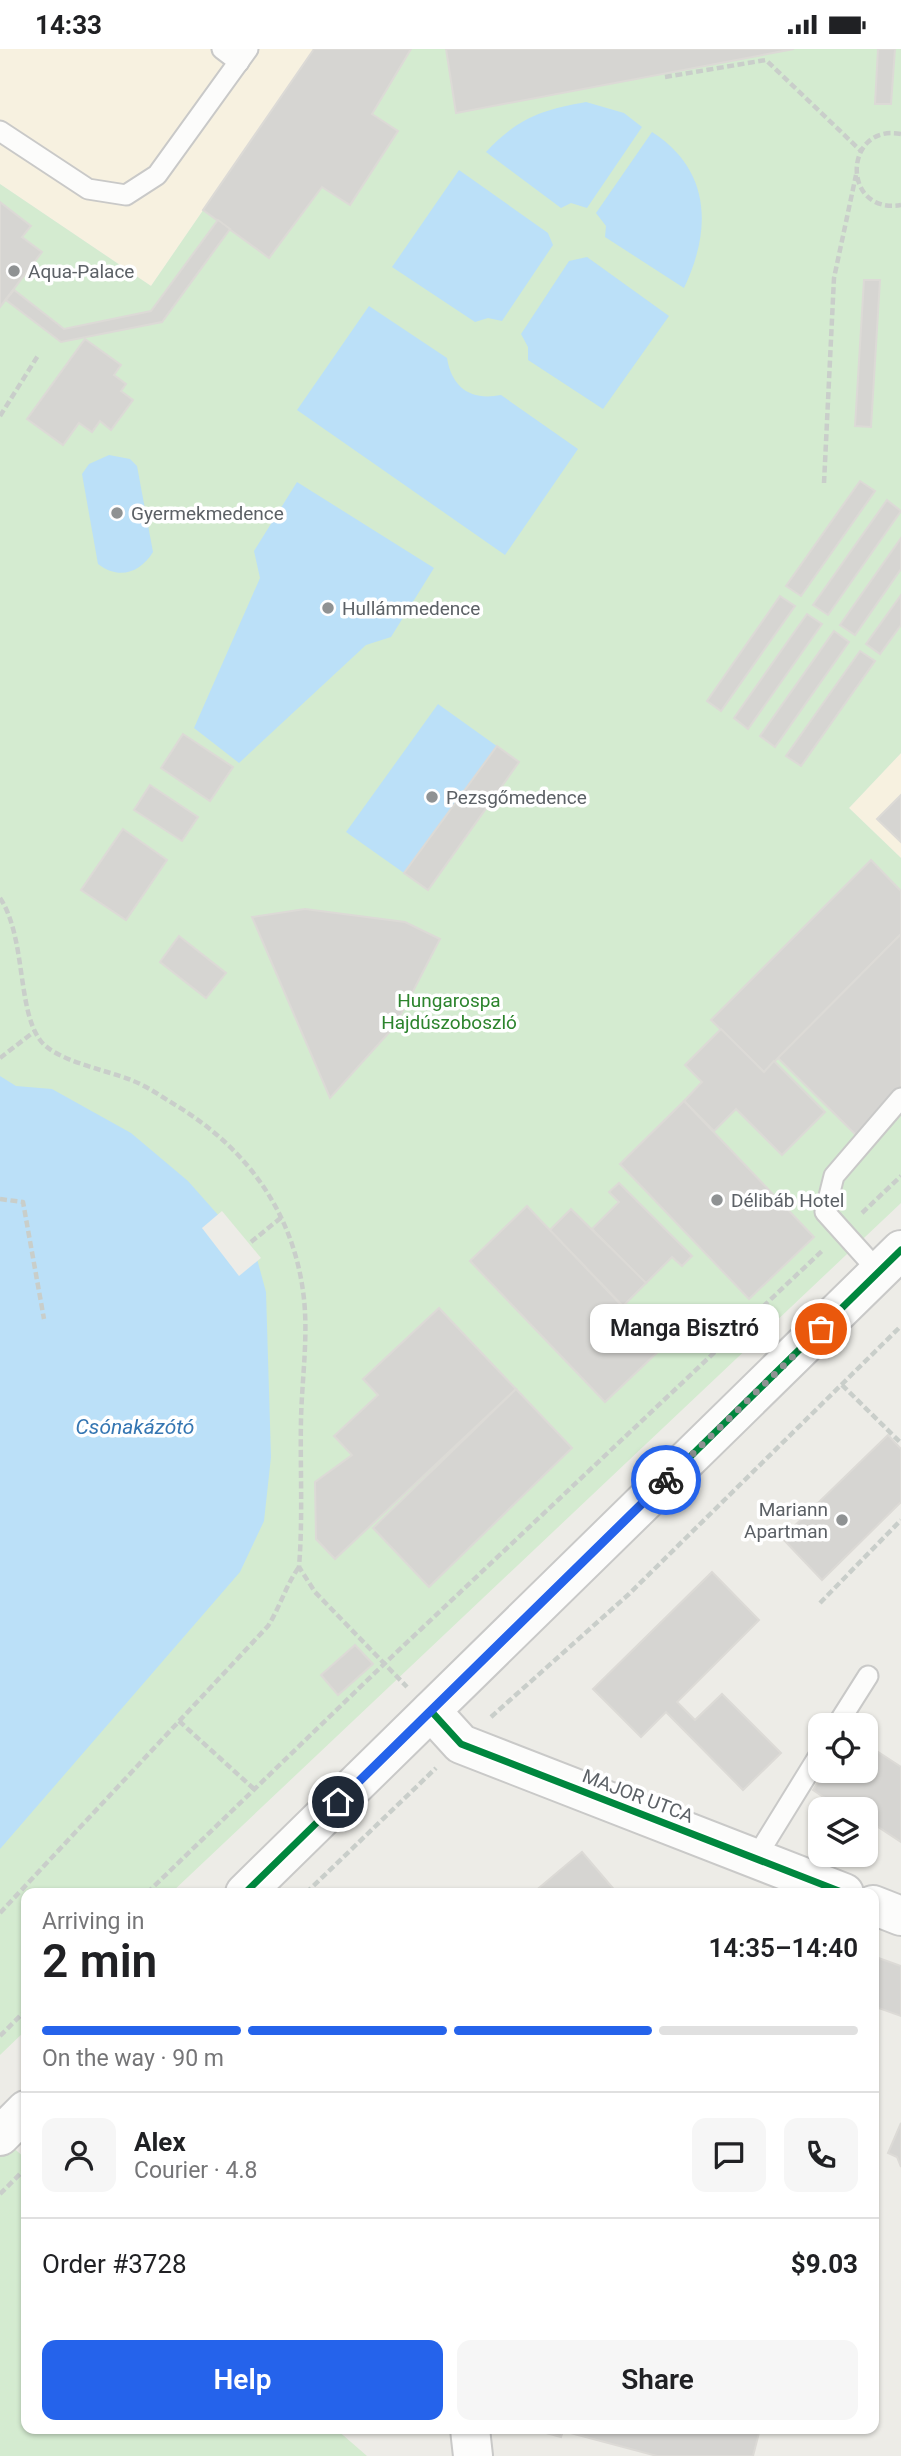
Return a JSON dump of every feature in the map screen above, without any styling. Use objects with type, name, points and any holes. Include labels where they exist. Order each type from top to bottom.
[{"type":"street","points":[[250,1888],[890,1261]]},
{"type":"street","name":"MAJOR UTCA","points":[[431,1711],[461,1744],[831,1888]]},
{"type":"street","points":[[879,1907],[901,1916]]},
{"type":"street","points":[[0,2136],[21,2115]]},
{"type":"street","points":[[471,2434],[473,2456]]},
{"type":"lane","points":[[0,131],[88,189],[126,195],[157,175],[244,55],[222,49]]},
{"type":"lane","points":[[890,1261],[842,1231],[825,1212],[834,1176],[901,1098]]},
{"type":"lane","points":[[845,1713],[868,1676]]},
{"type":"lane","points":[[755,1859],[808,1773]]},
{"type":"path","points":[[665,77],[766,60],[861,151]]},
{"type":"path","points":[[824,483],[834,278],[861,151],[880,134],[901,134]]},
{"type":"path","points":[[856,175],[868,198],[880,204],[901,205]]},
{"type":"path","points":[[0,416],[39,353]]},
{"type":"path","points":[[0,898],[6,907],[21,957],[35,1031],[41,1042],[61,1054],[132,1080],[180,1108],[230,1144],[262,1182],[283,1216],[304,1292],[299,1567],[315,1592],[383,1664]]},
{"type":"path","points":[[0,1058],[35,1031]]},
{"type":"path","points":[[152,1888],[383,1664],[901,1176]]},
{"type":"path","points":[[0,1199],[23,1202],[44,1319]]},
{"type":"path","points":[[251,1242],[283,1216]]},
{"type":"path","points":[[311,1888],[461,1744],[629,1594],[901,1327]]},
{"type":"path","points":[[842,1385],[901,1443]]},
{"type":"path","points":[[820,1604],[901,1520]]},
{"type":"path","points":[[23,1888],[268,1626],[283,1603],[291,1578],[299,1567]]},
{"type":"path","points":[[179,1721],[254,1789]]},
{"type":"path","points":[[0,1913],[21,1890]]},
{"type":"path","points":[[0,2036],[21,2015]]},
{"type":"path","points":[[0,2195],[21,2173]]},
{"type":"shaded area","points":[[0,49],[314,49],[151,286],[0,184]]},
{"type":"shaded area","points":[[901,753],[901,858],[849,808]]},
{"type":"green space","name":"Hungarospa Hajdúszoboszló","points":[[314,49],[901,49],[901,753],[849,808],[901,858],[901,1203],[176,1888],[21,1888],[21,2035],[0,2055],[0,184],[151,286]]},
{"type":"green space","points":[[0,2136],[21,2155],[21,2434],[342,2434],[367,2456],[0,2456]]},
{"type":"water","points":[[586,102],[624,113],[642,127],[587,208],[571,203],[561,208],[486,152],[509,131],[531,117],[556,108]]},
{"type":"water","points":[[652,132],[686,164],[701,202],[699,244],[684,288],[605,237],[606,226],[596,213]]},
{"type":"water","points":[[459,170],[548,233],[553,245],[502,321],[488,318],[475,322],[392,267]]},
{"type":"water","points":[[587,257],[669,316],[603,409],[528,360],[528,347],[521,334],[569,261]]},
{"type":"water","points":[[369,306],[447,358],[453,377],[465,390],[481,396],[501,395],[578,449],[505,555],[297,410]]},
{"type":"water","name":"Gyermekmedence","points":[[109,455],[130,459],[137,466],[153,552],[142,565],[121,573],[98,564],[82,474],[89,464]]},
{"type":"water","name":"Hullámmedence","points":[[297,482],[434,568],[391,637],[366,645],[239,763],[194,728],[260,578],[254,551]]},
{"type":"water","name":"Pezsgőmedence","points":[[438,704],[519,762],[428,890],[346,832]]},
{"type":"water","name":"Csónakázótó","points":[[0,1076],[16,1086],[52,1089],[131,1133],[188,1181],[257,1259],[266,1292],[271,1457],[264,1521],[240,1572],[0,1849]]},
{"type":"pier","points":[[222,1211],[261,1258],[239,1276],[202,1228]]},
{"type":"building","points":[[314,49],[411,49],[372,114],[398,131],[350,205],[322,187],[269,258],[203,210]]},
{"type":"building","points":[[446,49],[794,49],[456,113]]},
{"type":"building","points":[[878,49],[895,49],[891,104],[875,104]]},
{"type":"building","name":"Aqua-Palace","points":[[0,202],[31,226],[22,237],[42,252],[0,307]]},
{"type":"building","points":[[218,220],[230,229],[162,322],[61,342],[6,300],[14,290],[64,329],[151,311]]},
{"type":"building","points":[[864,280],[880,280],[871,427],[855,426]]},
{"type":"building","points":[[85,339],[121,365],[114,375],[126,384],[121,391],[133,400],[111,430],[100,421],[92,432],[79,423],[63,445],[27,419]]},
{"type":"building","points":[[860,481],[875,491],[801,596],[786,586]]},
{"type":"building","points":[[887,500],[901,511],[828,615],[813,605]]},
{"type":"building","points":[[901,538],[901,569],[855,635],[840,625]]},
{"type":"building","points":[[901,595],[901,625],[880,654],[866,644]]},
{"type":"building","points":[[780,596],[795,606],[721,711],[707,701]]},
{"type":"building","points":[[807,614],[822,624],[748,729],[734,718]]},
{"type":"building","points":[[834,631],[849,642],[775,747],[760,736]]},
{"type":"building","points":[[860,651],[875,661],[801,766],[786,756]]},
{"type":"building","points":[[183,734],[233,767],[210,801],[161,768]]},
{"type":"building","points":[[497,746],[519,762],[428,890],[404,873]]},
{"type":"building","points":[[150,785],[198,817],[182,841],[134,810]]},
{"type":"building","points":[[901,795],[901,842],[877,819]]},
{"type":"building","points":[[123,829],[167,860],[126,920],[81,890]]},
{"type":"building","points":[[871,860],[901,891],[901,934],[764,1072],[711,1020]]},
{"type":"building","points":[[305,909],[405,922],[440,939],[395,1026],[330,1098],[252,917]]},
{"type":"building","points":[[901,934],[901,1090],[856,1135],[778,1058]]},
{"type":"building","points":[[179,936],[226,973],[206,998],[160,962]]},
{"type":"building","points":[[721,1029],[764,1072],[774,1061],[825,1112],[782,1155],[736,1109],[714,1131],[684,1101],[702,1082],[685,1065]]},
{"type":"building","name":"Délibáb Hotel","points":[[684,1101],[814,1237],[749,1299],[620,1164]]},
{"type":"building","points":[[619,1183],[692,1256],[682,1266],[672,1257],[646,1283],[592,1229],[619,1202],[609,1192]]},
{"type":"building","points":[[527,1206],[662,1348],[605,1402],[470,1261]]},
{"type":"building","points":[[571,1209],[646,1283],[623,1306],[550,1230]]},
{"type":"building","points":[[439,1308],[516,1389],[335,1559],[316,1539],[315,1482],[352,1455],[334,1436],[378,1395],[363,1379]]},
{"type":"building","points":[[516,1389],[572,1448],[429,1587],[373,1528]]},
{"type":"building","name":"Mariann Apartman","points":[[888,1435],[901,1449],[901,1502],[822,1580],[782,1538]]},
{"type":"building","points":[[712,1572],[759,1620],[677,1702],[695,1720],[722,1694],[781,1753],[743,1790],[666,1712],[641,1737],[593,1689]]},
{"type":"building","points":[[355,1645],[373,1664],[338,1695],[321,1675]]},
{"type":"building","points":[[878,1752],[901,1767],[901,1842],[878,1827],[878,1797],[823,1797],[813,1790],[817,1783],[878,1783]]},
{"type":"building","points":[[582,1852],[613,1888],[539,1888]]},
{"type":"building","points":[[879,1958],[901,1966],[901,2016],[879,2008]]},
{"type":"building","points":[[901,2123],[901,2167],[897,2157],[888,2153]]},
{"type":"building","points":[[574,2434],[759,2434],[753,2456],[657,2456]]},
{"type":"cycle path","points":[[250,1888],[901,1250]]},
{"type":"cycle path","points":[[431,1711],[461,1744],[831,1888]]},
{"type":"way so far","points":[[666,1480],[821,1329]]},
{"type":"place","name":"Aqua-Palace","points":[[14,271]]},
{"type":"place","name":"Gyermekmedence","points":[[117,513]]},
{"type":"place","name":"Hullámmedence","points":[[328,608]]},
{"type":"place","name":"Pezsgőmedence","points":[[432,797]]},
{"type":"place","name":"Délibáb Hotel","points":[[717,1200]]},
{"type":"place","name":"Manga Bisztró","points":[[821,1329]]},
{"type":"place","name":"Mariann Apartman","points":[[842,1520]]},
{"type":"route","points":[[338,1802],[666,1480]]}]
